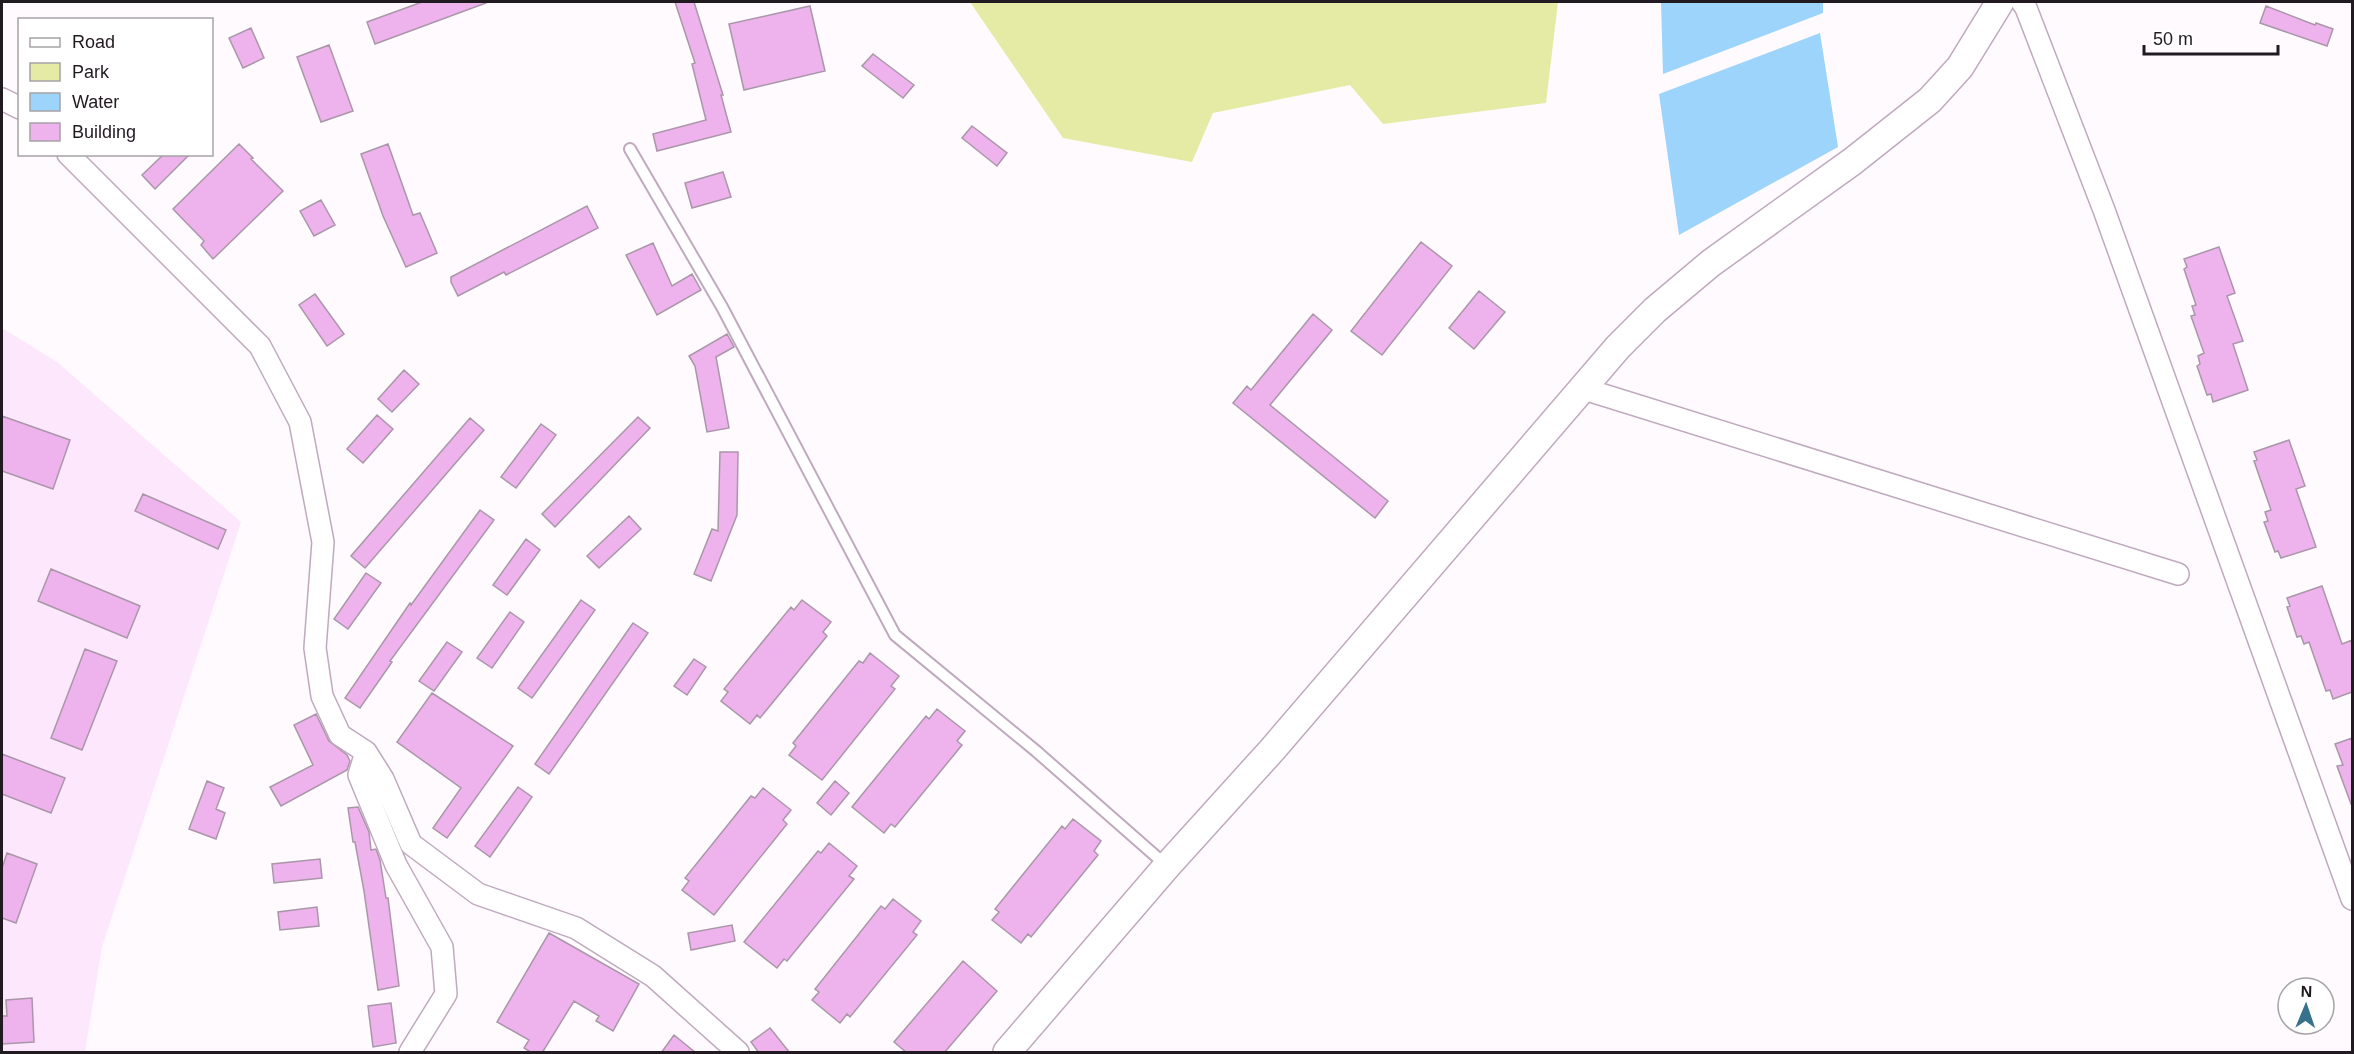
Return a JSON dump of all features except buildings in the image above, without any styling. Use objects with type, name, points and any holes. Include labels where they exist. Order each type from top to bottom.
[{"type":"street","points":[[1007,1053],[1167,866],[1279,741],[1581,388],[1655,310],[1711,263],[1853,161],[1930,100],[1960,67],[2000,2]]},
{"type":"street","points":[[2022,2],[2104,210],[2352,899]]},
{"type":"street","points":[[2,99],[18,107]]},
{"type":"street","points":[[70,156],[260,346],[300,422],[323,542],[315,648],[322,696],[340,735],[366,752],[383,779],[411,844],[478,894],[576,928],[643,970],[738,1053]]},
{"type":"street","points":[[1581,388],[2178,573]]},
{"type":"street","points":[[366,752],[359,775],[396,865],[442,947],[446,994],[410,1053]]},
{"type":"lane","points":[[630,149],[722,307],[895,635],[1036,751],[1167,866]]},
{"type":"shaded area","points":[[2,328],[57,362],[241,522],[102,947],[85,1052],[2,1052]]},
{"type":"green space","points":[[970,2],[1558,2],[1546,103],[1383,124],[1350,85],[1213,113],[1192,162],[1063,138]]},
{"type":"water","points":[[1661,2],[1823,2],[1823,13],[1663,74]]},
{"type":"water","points":[[1820,33],[1838,147],[1679,235],[1659,94]]}]
